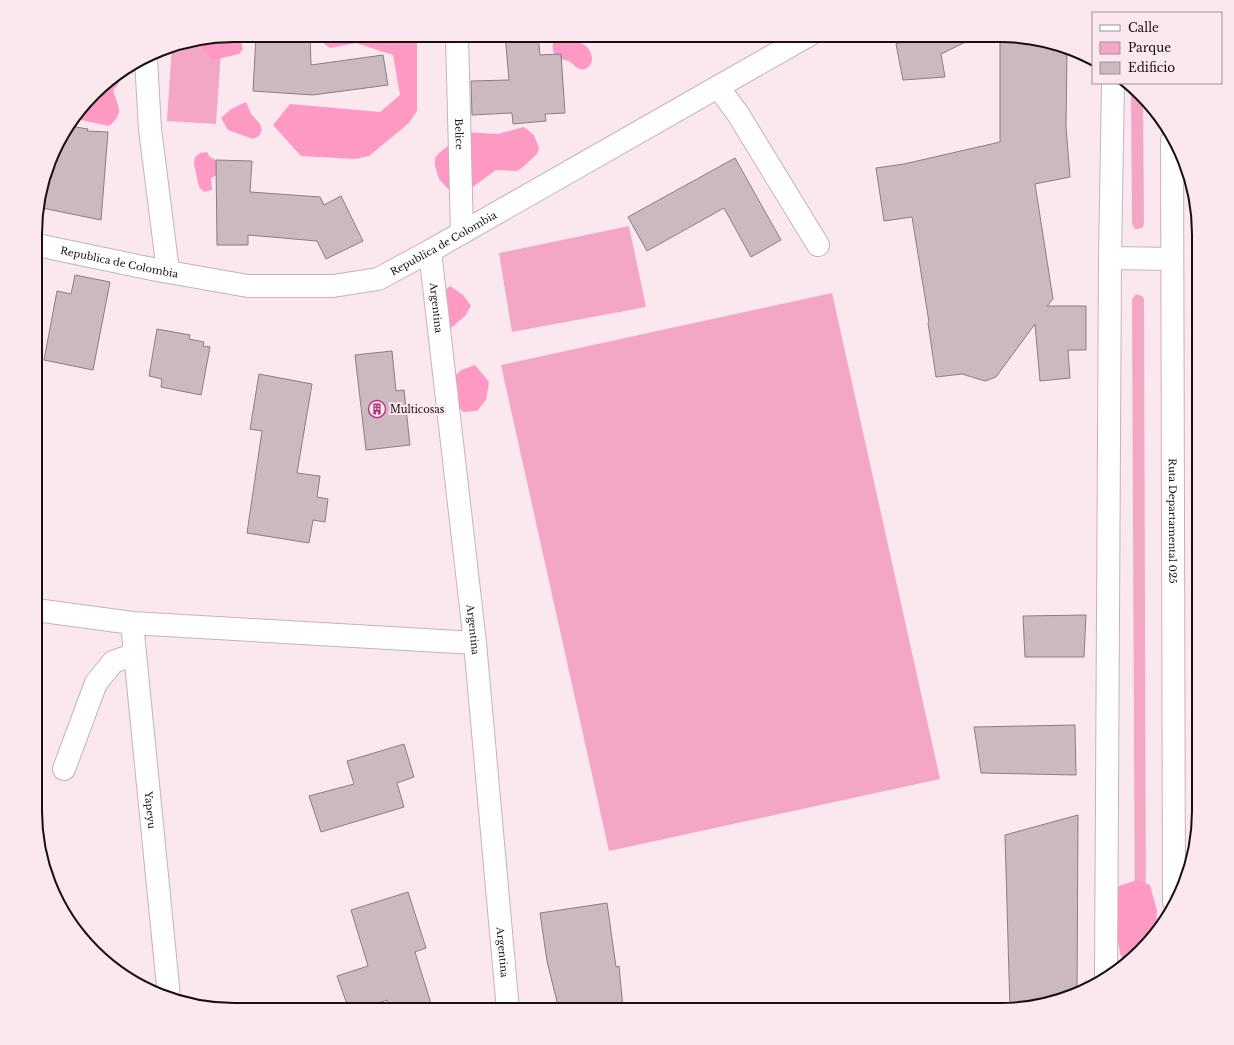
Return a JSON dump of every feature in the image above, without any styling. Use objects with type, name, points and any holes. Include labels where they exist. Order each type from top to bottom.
[{"type":"main road","name":"Belice","points":[[457,42],[462,233]]},
{"type":"main road","name":"Republica de Colombia","points":[[42,246],[168,272],[248,286],[333,286],[378,279],[462,233],[797,42]]},
{"type":"main road","points":[[146,63],[150,129],[168,272]]},
{"type":"main road","points":[[1106,972],[1112,84]]},
{"type":"main road","points":[[718,87],[738,114],[818,245]]},
{"type":"main road","name":"Ruta Departamental 025","points":[[1172,149],[1174,891]]},
{"type":"main road","name":"Argentina","points":[[430,251],[475,643],[507,1003]]},
{"type":"main road","points":[[1110,258],[1172,259]]},
{"type":"main road","points":[[42,611],[132,622],[475,643]]},
{"type":"main road","name":"Yapeyu","points":[[132,622],[168,991]]},
{"type":"main road","points":[[64,769],[96,683],[113,662],[135,654]]},
{"type":"green space","points":[[222,42],[216,124],[167,121],[172,52]]},
{"type":"green space","points":[[1131,94],[1143,106],[1144,223],[1143,227],[1139,229],[1135,229],[1132,224]]},
{"type":"green space","points":[[629,226],[646,307],[512,332],[499,253]]},
{"type":"green space","points":[[832,293],[940,779],[609,851],[501,365]]},
{"type":"green space","points":[[1136,294],[1142,296],[1144,299],[1146,936],[1135,948],[1132,299]]},
{"type":"shaded area","points":[[222,42],[241,42],[243,49],[239,54],[213,60],[202,46]]},
{"type":"shaded area","points":[[322,42],[417,42],[417,111],[409,123],[369,156],[355,159],[301,156],[273,125],[290,104],[380,112],[400,95],[393,55],[356,43],[330,48]]},
{"type":"shaded area","points":[[554,42],[581,43],[589,49],[591,53],[591,64],[585,69],[581,69],[568,61],[559,59],[555,56],[553,47]]},
{"type":"shaded area","points":[[120,80],[113,90],[119,110],[119,113],[114,121],[109,126],[81,120],[98,98]]},
{"type":"shaded area","points":[[246,102],[251,114],[260,124],[262,130],[259,136],[253,139],[228,130],[221,118],[231,109]]},
{"type":"shaded area","points":[[524,127],[534,135],[539,148],[537,154],[517,171],[496,170],[470,189],[456,192],[449,190],[439,179],[435,166],[435,158],[465,132],[498,134]]},
{"type":"shaded area","points":[[207,152],[210,157],[218,161],[223,172],[211,178],[212,190],[204,192],[199,187],[194,164],[195,157],[200,153]]},
{"type":"shaded area","points":[[450,286],[463,295],[471,306],[465,316],[451,328],[441,321],[440,295]]},
{"type":"shaded area","points":[[475,365],[489,382],[486,400],[477,411],[463,412],[451,397],[448,382],[461,370]]},
{"type":"shaded area","points":[[1137,880],[1150,885],[1157,911],[1156,923],[1136,947],[1122,959],[1112,906],[1119,886]]},
{"type":"building","points":[[256,42],[310,42],[311,65],[383,55],[388,85],[313,95],[253,91]]},
{"type":"building","points":[[506,42],[539,42],[540,55],[561,54],[565,113],[545,114],[546,121],[513,124],[512,113],[472,115],[471,81],[509,80]]},
{"type":"building","points":[[900,42],[966,42],[941,54],[945,77],[903,80],[896,44]]},
{"type":"building","points":[[1000,42],[1012,42],[1037,46],[1067,54],[1066,127],[1070,177],[1035,184],[1053,299],[1047,306],[1086,306],[1086,350],[1068,350],[1070,378],[1040,381],[1035,324],[996,377],[985,381],[962,374],[936,377],[929,322],[912,217],[884,221],[876,168],[904,164],[1000,142]]},
{"type":"building","points":[[74,127],[88,129],[87,131],[108,132],[101,220],[44,208],[52,172]]},
{"type":"building","points":[[735,158],[781,240],[751,257],[724,208],[647,251],[628,217]]},
{"type":"building","points":[[216,160],[252,161],[250,192],[320,197],[324,205],[341,196],[363,241],[326,259],[317,241],[248,235],[248,245],[217,245]]},
{"type":"building","points":[[75,275],[110,282],[93,370],[44,360],[57,291],[71,294]]},
{"type":"building","points":[[157,329],[190,335],[189,339],[204,342],[203,346],[210,347],[201,395],[161,387],[162,379],[149,376]]},
{"type":"building","name":"Multicosas","points":[[392,351],[396,391],[404,390],[410,445],[366,450],[355,355]]},
{"type":"building","points":[[259,374],[312,384],[297,473],[320,476],[317,497],[328,499],[325,522],[313,520],[309,543],[247,533],[262,431],[250,429]]},
{"type":"building","points":[[1086,615],[1084,657],[1025,657],[1023,616]]},
{"type":"building","points":[[1075,725],[1076,775],[981,773],[974,727]]},
{"type":"building","points":[[404,744],[414,777],[397,783],[404,807],[321,832],[309,796],[354,784],[347,761]]},
{"type":"building","points":[[1078,815],[1077,986],[1062,993],[1012,1003],[1010,1003],[1005,835]]},
{"type":"building","points":[[408,892],[426,948],[415,952],[431,1003],[388,1003],[387,1000],[378,1003],[347,1003],[337,976],[368,966],[351,910]]},
{"type":"building","points":[[607,903],[616,967],[619,966],[623,1003],[557,1003],[547,961],[540,913]]},
{"type":"place","name":"Multicosas","points":[[377,409]]}]
